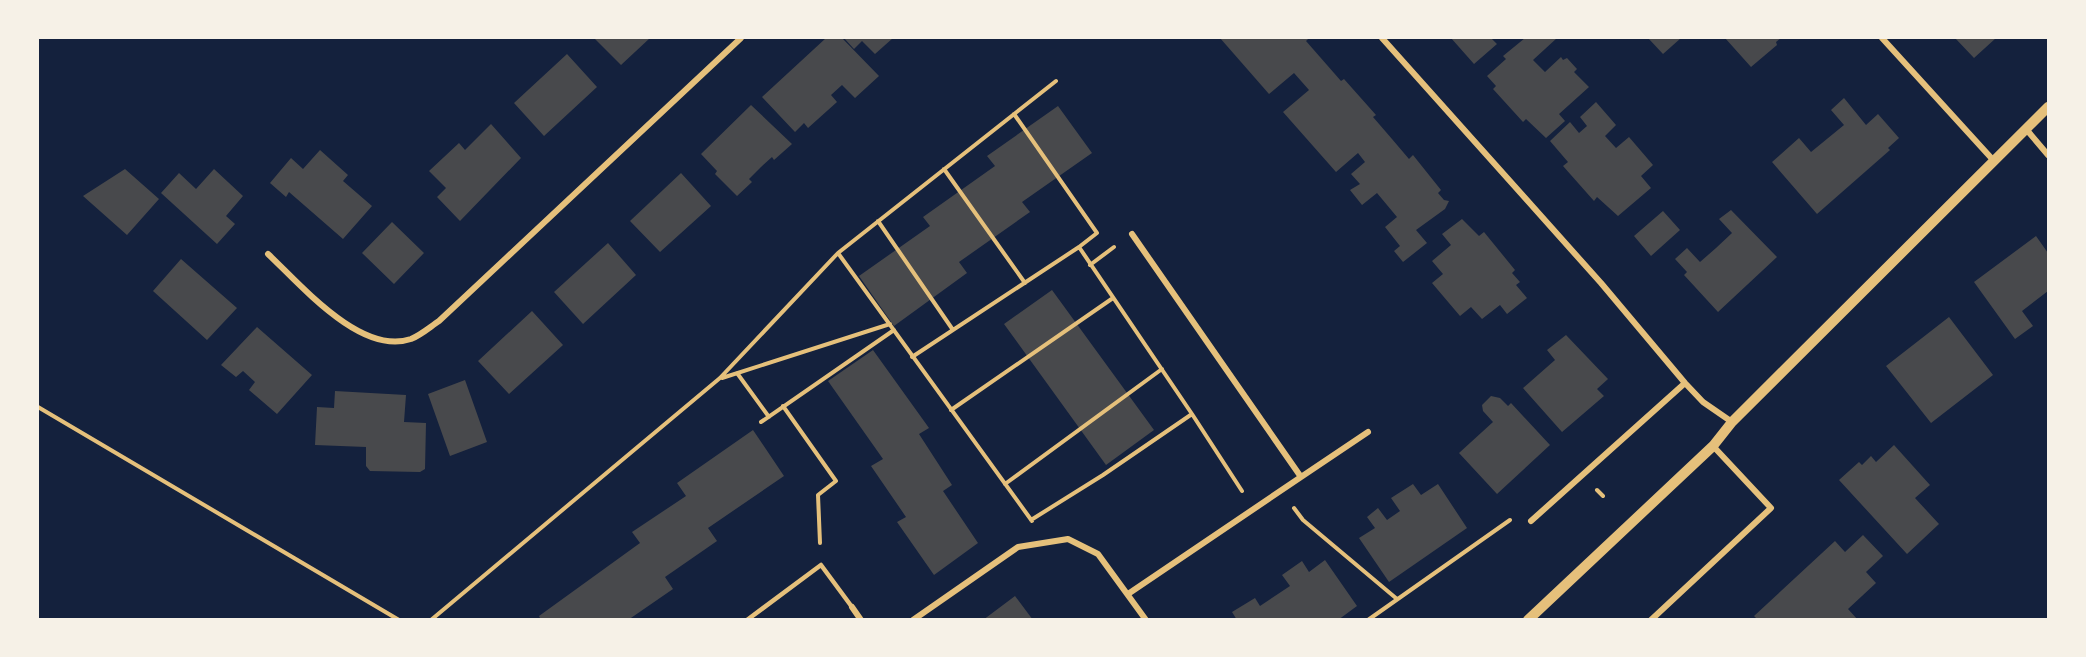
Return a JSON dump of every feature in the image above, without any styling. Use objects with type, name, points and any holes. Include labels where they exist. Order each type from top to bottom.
[{"type":"street","points":[[268,254],[358,332],[388,341],[411,339],[439,321],[741,38]]},
{"type":"street","points":[[1382,38],[1601,283],[1685,383],[1703,402],[1732,422]]},
{"type":"street","points":[[1881,38],[1994,161]]},
{"type":"street","points":[[1528,620],[1713,446],[1732,422],[2049,107]]},
{"type":"street","points":[[2026,129],[2049,155]]},
{"type":"street","points":[[1132,234],[1301,477]]},
{"type":"street","points":[[1531,521],[1685,383]]},
{"type":"street","points":[[1128,594],[1368,432]]},
{"type":"street","points":[[1651,620],[1771,507],[1713,446]]},
{"type":"street","points":[[913,620],[1018,547],[1068,539],[1098,554],[1146,620]]},
{"type":"street","points":[[852,607],[861,620]]},
{"type":"lane","points":[[747,620],[821,565],[852,607]]},
{"type":"path","points":[[431,620],[720,378],[838,253],[1056,81]]},
{"type":"path","points":[[912,357],[1079,248],[1097,233],[1014,114]]},
{"type":"path","points":[[944,169],[1025,283]]},
{"type":"path","points":[[878,220],[953,330]]},
{"type":"path","points":[[1079,248],[1254,509]]},
{"type":"path","points":[[838,253],[1031,520],[1040,542]]},
{"type":"path","points":[[951,410],[1113,298]]},
{"type":"path","points":[[720,378],[890,324]]},
{"type":"path","points":[[761,422],[894,330]]},
{"type":"path","points":[[1005,484],[1161,369]]},
{"type":"path","points":[[737,373],[769,417]]},
{"type":"path","points":[[783,406],[836,481],[818,495],[821,565]]},
{"type":"path","points":[[38,407],[399,620]]},
{"type":"path","points":[[1031,520],[1103,475],[1192,414]]},
{"type":"path","points":[[1282,490],[1303,520],[1397,599]]},
{"type":"path","points":[[1368,620],[1522,512],[1531,521]]},
{"type":"building","points":[[594,38],[650,38],[621,65]]},
{"type":"building","points":[[826,38],[842,38],[879,76],[855,98],[842,85],[831,95],[837,102],[808,128],[804,123],[795,132],[762,97]]},
{"type":"building","points":[[844,38],[893,38],[875,54],[862,41],[854,49]]},
{"type":"building","points":[[1220,38],[1309,38],[1306,41],[1341,81],[1344,79],[1376,115],[1373,117],[1409,159],[1413,155],[1441,190],[1438,193],[1444,200],[1449,201],[1445,209],[1416,230],[1427,243],[1403,262],[1394,251],[1400,246],[1385,227],[1397,217],[1377,193],[1362,205],[1350,190],[1360,184],[1351,174],[1365,162],[1358,153],[1336,172],[1283,112],[1309,90],[1294,73],[1269,94]]},
{"type":"building","points":[[1451,38],[1491,38],[1497,44],[1474,64]]},
{"type":"building","points":[[1525,38],[1557,38],[1533,60],[1545,72],[1561,57],[1563,60],[1567,58],[1577,69],[1574,72],[1589,87],[1559,114],[1565,121],[1546,138],[1526,119],[1523,122],[1493,89],[1496,86],[1487,76],[1506,59],[1503,56]]},
{"type":"building","points":[[1648,38],[1681,38],[1663,54]]},
{"type":"building","points":[[1725,38],[1781,38],[1776,42],[1777,45],[1751,67]]},
{"type":"building","points":[[1955,38],[1996,38],[1974,58]]},
{"type":"building","points":[[567,54],[597,87],[544,136],[514,103]]},
{"type":"building","points":[[1844,98],[1866,125],[1878,114],[1899,138],[1888,148],[1890,150],[1817,214],[1772,162],[1799,138],[1811,152],[1844,125],[1831,110]]},
{"type":"building","points":[[1596,102],[1616,125],[1605,136],[1616,148],[1629,137],[1653,165],[1641,176],[1651,188],[1618,216],[1597,197],[1594,201],[1563,166],[1568,162],[1550,141],[1570,122],[1579,133],[1587,126],[1580,117]]},
{"type":"building","points":[[751,105],[792,144],[774,160],[772,157],[761,167],[749,179],[752,182],[737,196],[715,174],[717,171],[701,154]]},
{"type":"building","points":[[1058,106],[1092,153],[1022,202],[1030,212],[959,262],[967,273],[894,326],[859,276],[930,226],[923,217],[995,166],[987,156]]},
{"type":"building","points":[[491,124],[521,158],[460,221],[437,197],[446,188],[429,171],[459,143],[465,150]]},
{"type":"building","points":[[320,150],[348,175],[343,181],[372,206],[343,239],[289,192],[286,197],[270,183],[291,158],[303,169]]},
{"type":"building","points":[[125,169],[159,199],[127,235],[83,196]]},
{"type":"building","points":[[214,169],[243,196],[226,216],[235,224],[217,244],[161,193],[179,173],[196,189]]},
{"type":"building","points":[[681,173],[711,206],[660,252],[630,221]]},
{"type":"building","points":[[1731,210],[1777,257],[1718,312],[1684,275],[1687,272],[1675,259],[1687,248],[1700,262],[1716,248],[1732,233],[1719,219]]},
{"type":"building","points":[[1663,211],[1680,230],[1651,256],[1634,236]]},
{"type":"building","points":[[1462,219],[1479,236],[1484,232],[1515,270],[1512,273],[1520,282],[1516,285],[1527,298],[1507,314],[1500,305],[1482,319],[1471,307],[1460,316],[1432,283],[1443,274],[1432,261],[1451,245],[1442,234]]},
{"type":"building","points":[[392,222],[424,253],[394,284],[362,253]]},
{"type":"building","points":[[2036,236],[2048,253],[2048,291],[2022,311],[2033,326],[2015,339],[1974,282]]},
{"type":"building","points":[[608,243],[636,275],[583,324],[554,292]]},
{"type":"building","points":[[181,259],[237,308],[207,340],[153,291]]},
{"type":"building","points":[[1052,290],[1154,430],[1106,465],[1004,324]]},
{"type":"building","points":[[532,311],[563,345],[509,394],[478,361]]},
{"type":"building","points":[[1949,317],[1993,375],[1931,423],[1886,366]]},
{"type":"building","points":[[257,327],[312,375],[277,414],[249,390],[255,382],[243,371],[236,377],[221,365]]},
{"type":"building","points":[[1566,335],[1608,379],[1597,389],[1604,396],[1562,432],[1523,388],[1555,360],[1547,350]]},
{"type":"building","points":[[873,350],[929,428],[919,434],[952,485],[943,491],[978,543],[934,575],[897,522],[906,517],[871,466],[883,459],[828,381]]},
{"type":"building","points":[[465,380],[487,442],[450,456],[428,394]]},
{"type":"building","points":[[335,391],[406,395],[404,422],[426,423],[425,469],[420,472],[370,471],[366,466],[366,447],[315,445],[317,407],[334,408]]},
{"type":"building","points":[[1491,396],[1500,398],[1508,406],[1511,403],[1550,445],[1497,494],[1459,453],[1493,422],[1483,411],[1482,405]]},
{"type":"building","points":[[753,430],[784,476],[708,528],[717,541],[665,577],[673,589],[628,620],[541,620],[539,616],[640,543],[632,532],[686,496],[677,483]]},
{"type":"building","points":[[1894,445],[1930,485],[1915,498],[1939,524],[1907,554],[1839,480],[1859,462],[1862,465],[1871,456],[1876,462]]},
{"type":"building","points":[[1413,484],[1421,495],[1438,484],[1467,528],[1389,582],[1359,538],[1375,528],[1367,517],[1378,508],[1387,520],[1400,511],[1391,498]]},
{"type":"building","points":[[1863,535],[1883,556],[1866,572],[1876,583],[1848,609],[1858,620],[1758,620],[1754,616],[1835,541],[1845,552]]},
{"type":"building","points":[[1325,560],[1357,606],[1338,620],[1237,620],[1232,612],[1255,598],[1260,606],[1290,586],[1282,575],[1302,561],[1309,572]]},
{"type":"building","points":[[1015,596],[1033,620],[983,620]]}]
